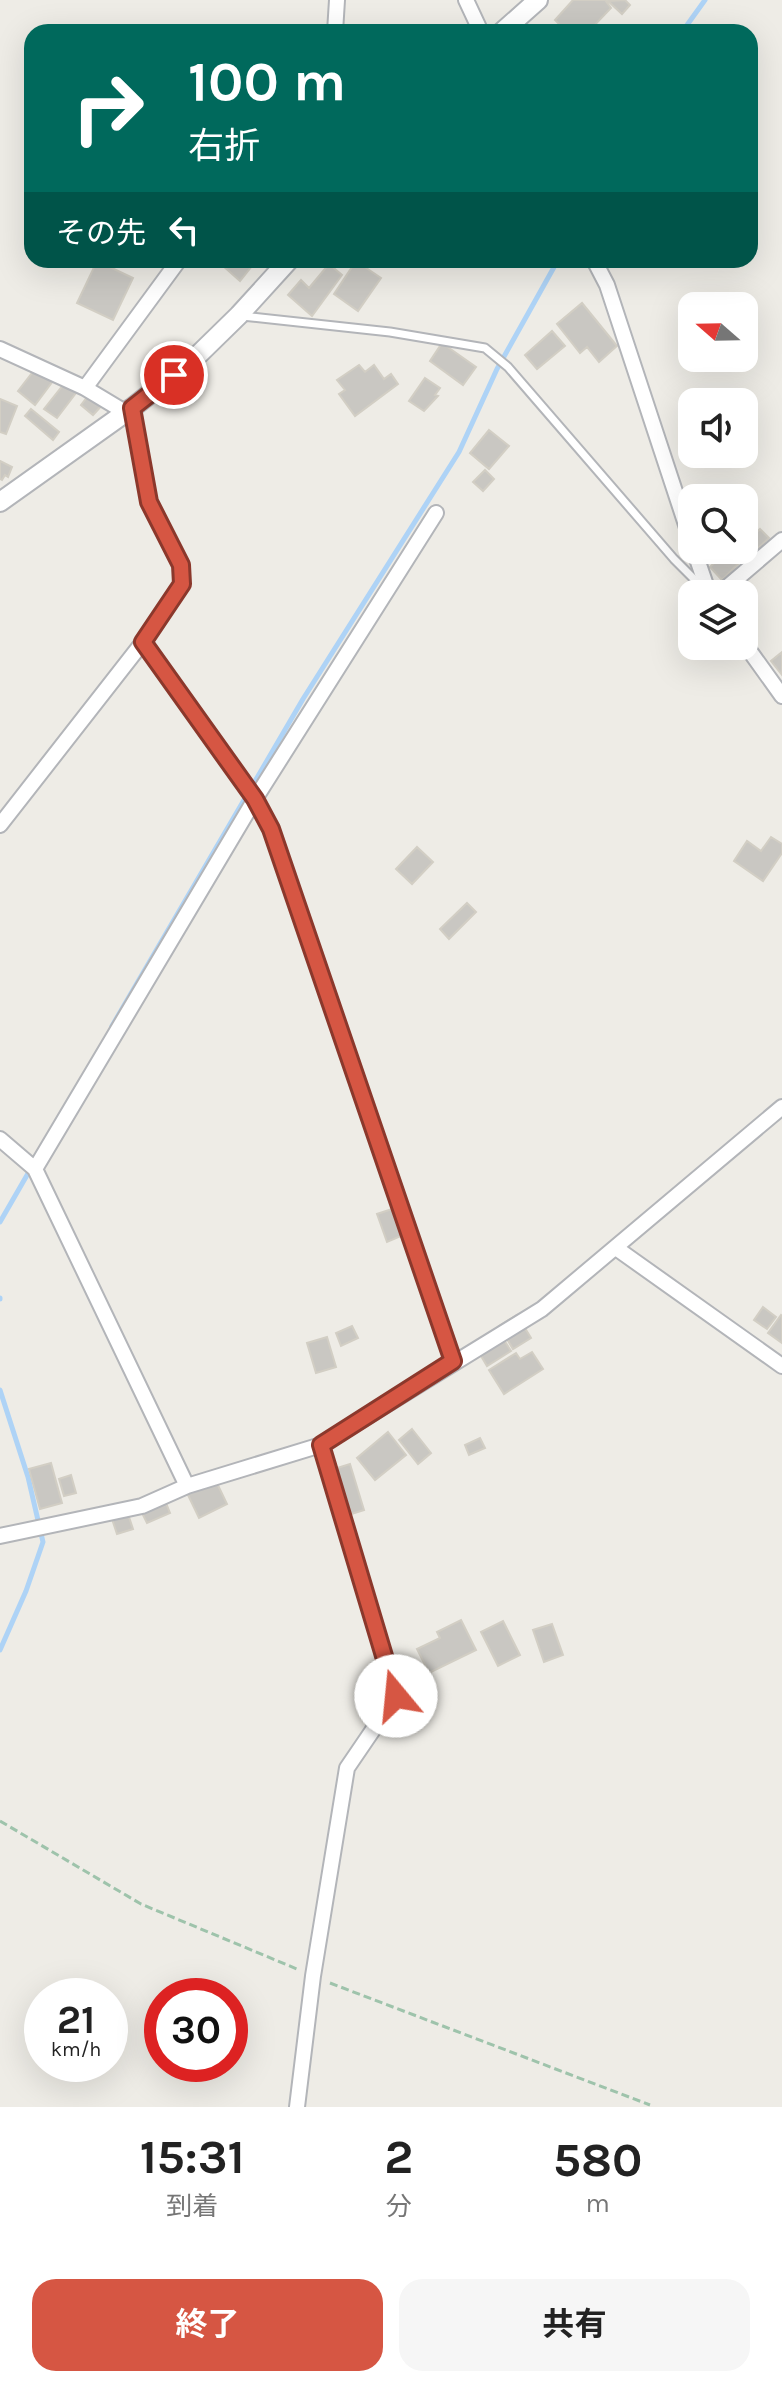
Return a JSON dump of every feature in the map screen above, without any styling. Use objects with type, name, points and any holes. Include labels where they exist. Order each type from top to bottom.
[{"type":"street","points":[[336,24],[337,0]]},
{"type":"street","points":[[466,0],[477,24]]},
{"type":"street","points":[[511,24],[538,0]]},
{"type":"street","points":[[85,388],[173,268]]},
{"type":"street","points":[[0,502],[195,358],[282,268]]},
{"type":"street","points":[[598,268],[607,285],[678,501]]},
{"type":"street","points":[[0,349],[128,410]]},
{"type":"street","points":[[0,825],[143,642],[182,584],[181,565],[149,502],[128,410]]},
{"type":"street","points":[[35,1169],[255,799],[436,513]]},
{"type":"street","points":[[735,580],[782,540]]},
{"type":"street","points":[[143,642],[255,799],[271,829],[453,1361]]},
{"type":"street","points":[[756,660],[782,696]]},
{"type":"street","points":[[0,1536],[142,1506],[187,1486],[321,1445],[542,1309],[782,1107]]},
{"type":"street","points":[[0,1139],[35,1169],[187,1486]]},
{"type":"street","points":[[616,1248],[782,1366]]},
{"type":"street","points":[[297,2107],[313,1976],[347,1768],[396,1696],[321,1445]]},
{"type":"lane","points":[[239,315],[390,332],[485,348],[508,367],[695,580]]},
{"type":"building","points":[[573,0],[605,0],[611,8],[596,24],[559,24],[555,20]]},
{"type":"building","points":[[625,0],[630,5],[622,14],[608,1]]},
{"type":"building","points":[[94,268],[112,268],[133,278],[113,320],[77,303]]},
{"type":"building","points":[[225,268],[250,268],[240,281]]},
{"type":"building","points":[[326,268],[334,268],[342,275],[312,316],[288,295],[301,280],[309,288]]},
{"type":"building","points":[[351,268],[366,268],[381,278],[358,311],[334,294]]},
{"type":"building","points":[[582,303],[617,346],[599,362],[587,347],[580,353],[557,324]]},
{"type":"building","points":[[552,331],[565,346],[537,369],[525,355]]},
{"type":"building","points":[[442,343],[476,367],[463,385],[430,361]]},
{"type":"building","points":[[39,364],[56,377],[35,405],[18,391]]},
{"type":"building","points":[[359,365],[365,372],[374,365],[384,379],[391,374],[398,384],[355,416],[339,394],[345,390],[337,380]]},
{"type":"building","points":[[425,378],[440,388],[435,395],[438,396],[424,411],[409,401]]},
{"type":"building","points":[[64,384],[76,393],[57,418],[44,409]]},
{"type":"building","points":[[91,392],[104,403],[93,415],[81,405]]},
{"type":"building","points":[[0,399],[17,406],[6,434],[0,432]]},
{"type":"building","points":[[31,409],[59,432],[53,440],[25,416]]},
{"type":"building","points":[[489,430],[509,446],[489,469],[470,453]]},
{"type":"building","points":[[0,461],[12,467],[8,477],[5,475],[2,480],[0,479]]},
{"type":"building","points":[[485,470],[494,479],[483,491],[473,482]]},
{"type":"building","points":[[760,529],[769,538],[758,548]]},
{"type":"building","points":[[713,564],[738,564],[722,580],[710,567]]},
{"type":"building","points":[[782,652],[782,675],[771,661]]},
{"type":"building","points":[[771,837],[782,844],[782,853],[763,881],[734,861],[747,841],[761,851]]},
{"type":"building","points":[[417,847],[433,862],[412,884],[396,869]]},
{"type":"building","points":[[467,903],[476,912],[449,939],[440,929]]},
{"type":"building","points":[[392,1209],[401,1236],[387,1242],[377,1214]]},
{"type":"building","points":[[763,1307],[776,1317],[767,1329],[754,1320]]},
{"type":"building","points":[[517,1315],[531,1338],[513,1349],[499,1326]]},
{"type":"building","points":[[782,1316],[782,1343],[768,1333]]},
{"type":"building","points":[[352,1326],[358,1338],[341,1346],[336,1333]]},
{"type":"building","points":[[497,1329],[511,1351],[487,1366],[474,1344]]},
{"type":"building","points":[[327,1337],[336,1367],[316,1373],[307,1343]]},
{"type":"building","points":[[532,1352],[543,1369],[504,1394],[489,1370],[516,1353],[520,1359]]},
{"type":"building","points":[[412,1429],[431,1453],[418,1464],[399,1440]]},
{"type":"building","points":[[388,1432],[406,1455],[375,1480],[357,1458]]},
{"type":"building","points":[[480,1438],[485,1448],[469,1455],[465,1445]]},
{"type":"building","points":[[51,1463],[62,1503],[40,1509],[29,1469]]},
{"type":"building","points":[[350,1464],[364,1510],[345,1516],[331,1470]]},
{"type":"building","points":[[71,1475],[76,1493],[64,1496],[59,1479]]},
{"type":"building","points":[[215,1479],[227,1504],[199,1518],[187,1493]]},
{"type":"building","points":[[164,1498],[170,1513],[147,1523],[140,1509]]},
{"type":"building","points":[[127,1511],[133,1529],[117,1534],[111,1516]]},
{"type":"building","points":[[461,1620],[476,1650],[429,1673],[417,1649],[440,1638],[437,1632]]},
{"type":"building","points":[[503,1621],[520,1655],[498,1666],[481,1632]]},
{"type":"building","points":[[552,1624],[563,1655],[544,1662],[533,1630]]},
{"type":"waterway","points":[[688,24],[705,0]]},
{"type":"waterway","points":[[112,1026],[303,699],[459,452],[497,369],[554,268]]},
{"type":"waterway","points":[[0,1222],[30,1170]]},
{"type":"waterway","points":[[0,1390],[28,1477],[43,1542],[0,1650]]},
{"type":"route","points":[[174,375],[132,408],[149,502],[181,565],[182,584],[143,642],[255,799],[271,829],[453,1361],[321,1445],[396,1696]]}]
